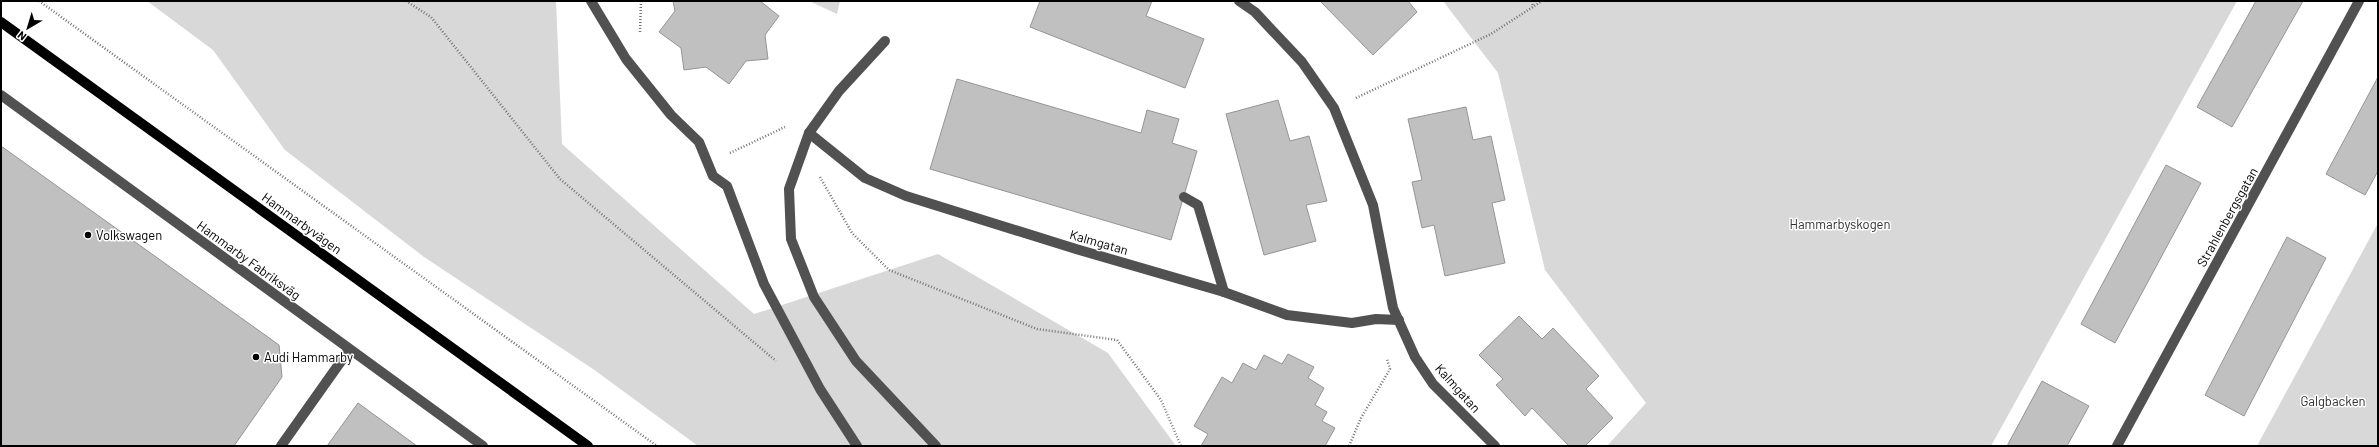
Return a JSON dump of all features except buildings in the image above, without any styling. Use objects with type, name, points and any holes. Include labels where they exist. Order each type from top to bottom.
[{"type":"main road","name":"Hammarbyvägen","points":[[1,22],[588,446]]},
{"type":"street","points":[[591,1],[630,63],[671,115],[699,142],[713,176],[727,186],[764,284],[820,389],[857,446]]},
{"type":"street","name":"Kalmgatan","points":[[1239,1],[1255,12],[1302,62],[1334,108],[1373,205],[1393,308],[1415,357],[1433,384],[1495,446]]},
{"type":"street","name":"Strahlenbergsgatan","points":[[2117,446],[2359,1]]},
{"type":"street","points":[[885,41],[839,91],[809,133],[789,189],[791,239],[814,297],[856,361],[936,446]]},
{"type":"street","name":"Hammarby Fabriksväg","points":[[1,95],[349,350],[483,446]]},
{"type":"street","name":"Kalmgatan","points":[[809,133],[865,178],[906,196],[1076,249],[1224,292],[1287,315],[1352,323],[1376,319],[1399,320]]},
{"type":"street","points":[[1184,197],[1198,205],[1224,292]]},
{"type":"street","points":[[281,446],[349,350]]},
{"type":"path","points":[[39,1],[657,446]]},
{"type":"path","points":[[406,1],[431,17],[560,179],[781,365]]},
{"type":"path","points":[[1532,1],[1533,7]]},
{"type":"path","points":[[1334,108],[1491,34],[1542,1]]},
{"type":"path","points":[[713,176],[731,152],[786,126],[809,133]]},
{"type":"path","points":[[803,147],[852,233],[889,270],[1037,329],[1117,340],[1161,400],[1181,446]]},
{"type":"path","points":[[1349,446],[1361,418],[1390,369],[1376,319]]},
{"type":"green space","points":[[147,1],[556,1],[562,144],[754,314],[938,254],[1108,353],[1176,446],[698,446],[593,369],[424,257],[285,150],[213,50]]},
{"type":"green space","points":[[809,1],[840,1],[837,14]]},
{"type":"green space","name":"Hammarbyskogen","points":[[1443,1],[2237,1],[1991,446],[1607,446],[1646,403],[1545,270],[1498,73]]},
{"type":"green space","name":"Galgbacken","points":[[2378,223],[2378,446],[2257,446],[2258,444]]},
{"type":"place","name":"Volkswagen","points":[[88,235]]},
{"type":"place","name":"Audi Hammarby","points":[[256,357]]}]
